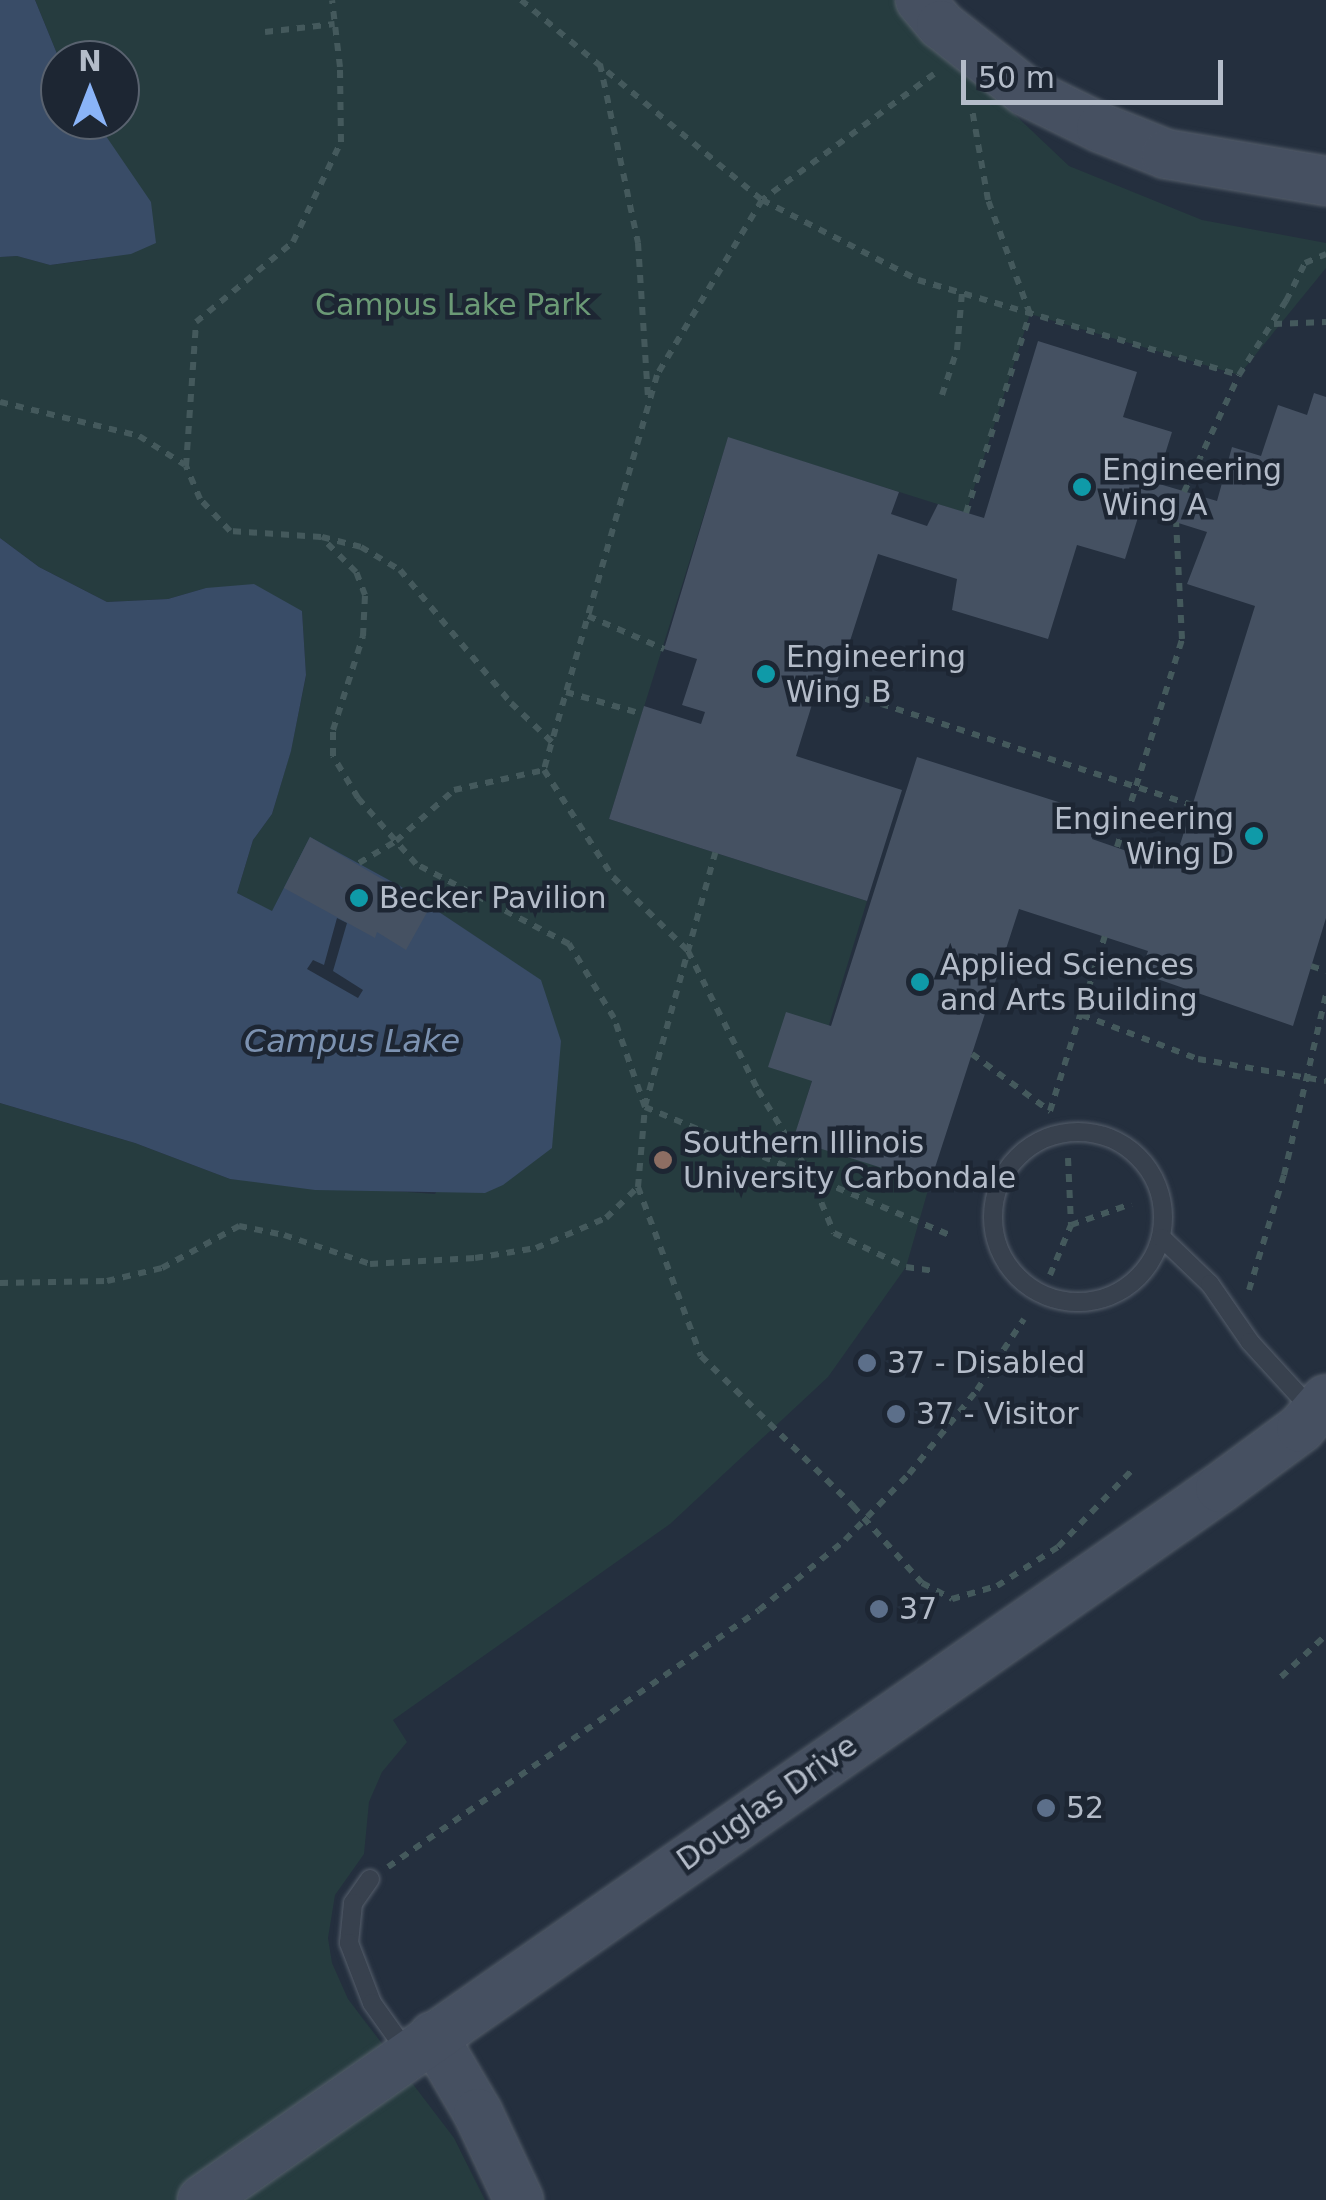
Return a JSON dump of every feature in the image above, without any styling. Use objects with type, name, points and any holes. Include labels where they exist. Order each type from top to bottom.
[{"type":"street","points":[[920,0],[941,25],[1026,91],[1101,128],[1166,154],[1326,181]]},
{"type":"street","name":"Douglas Drive","points":[[202,2200],[1220,1488],[1302,1428],[1320,1406]]},
{"type":"street","points":[[420,2045],[478,2112],[519,2200]]},
{"type":"lane","points":[[1078,1131],[1103,1135],[1126,1146],[1145,1163],[1160,1188],[1164,1209],[1162,1238],[1150,1264],[1130,1285],[1104,1298],[1076,1303],[1055,1299],[1021,1281],[1003,1258],[992,1221],[994,1202],[1009,1166],[1039,1141],[1078,1131]]},
{"type":"lane","points":[[1162,1238],[1210,1284],[1250,1342],[1320,1406]]},
{"type":"lane","points":[[370,1879],[353,1902],[349,1943],[372,2003],[420,2045]]},
{"type":"path","points":[[332,0],[341,142],[293,242],[196,322],[186,466],[200,499],[230,530],[320,537],[361,547],[400,570],[510,703],[552,742]]},
{"type":"path","points":[[521,0],[599,60],[762,200],[918,280],[1239,375]]},
{"type":"path","points":[[264,32],[335,24]]},
{"type":"path","points":[[599,60],[638,243],[648,403]]},
{"type":"path","points":[[934,74],[762,200],[656,375],[544,770],[613,877],[688,951],[758,1090],[809,1173],[834,1233],[906,1267],[934,1271]]},
{"type":"path","points":[[966,512],[1030,314],[988,200],[972,109]]},
{"type":"path","points":[[1184,492],[1239,375],[1273,324],[1305,263],[1326,254]]},
{"type":"path","points":[[942,395],[957,350],[962,292]]},
{"type":"path","points":[[1273,324],[1326,322]]},
{"type":"path","points":[[0,402],[139,436],[186,466]]},
{"type":"path","points":[[1117,846],[1182,640],[1176,522]]},
{"type":"path","points":[[320,537],[356,572],[365,595],[363,636],[333,730],[333,756],[358,798],[416,864],[569,944],[614,1018],[645,1107],[949,1234]]},
{"type":"path","points":[[588,616],[664,649]]},
{"type":"path","points":[[835,689],[1192,805]]},
{"type":"path","points":[[566,692],[642,714]]},
{"type":"path","points":[[359,864],[396,841],[454,790],[544,770]]},
{"type":"path","points":[[715,853],[645,1107],[638,1188],[701,1356],[922,1582],[952,1600],[997,1586],[1058,1547],[1134,1468]]},
{"type":"path","points":[[972,1054],[1050,1111],[1105,936]]},
{"type":"path","points":[[1311,966],[1326,972]]},
{"type":"path","points":[[1249,1290],[1284,1175],[1326,994]]},
{"type":"path","points":[[1082,1015],[1198,1059],[1326,1081]]},
{"type":"path","points":[[1050,1275],[1071,1225],[1068,1158]]},
{"type":"path","points":[[0,1283],[107,1281],[162,1268],[239,1226],[284,1235],[370,1264],[476,1258],[536,1248],[606,1218],[638,1188]]},
{"type":"path","points":[[1071,1225],[1131,1204]]},
{"type":"path","points":[[370,1879],[759,1610],[863,1521],[909,1474],[978,1390],[1024,1319]]},
{"type":"path","points":[[1281,1677],[1326,1635]]},
{"type":"green space","name":"Campus Lake Park","points":[[35,0],[894,0],[1069,166],[1202,220],[1326,243],[1326,268],[1239,375],[1030,314],[966,513],[728,438],[609,819],[867,901],[794,1139],[930,1183],[906,1267],[828,1377],[670,1524],[393,1720],[407,1742],[382,1772],[369,1802],[364,1854],[335,1895],[328,1938],[332,1963],[348,1999],[454,2138],[485,2200],[0,2200],[0,1103],[135,1143],[230,1179],[435,1194],[540,980],[400,886],[310,838],[272,912],[237,893],[253,840],[272,814],[291,750],[306,676],[302,611],[206,588],[168,599],[107,602],[39,567],[0,538],[0,257],[17,256],[50,265],[98,259],[105,140],[140,140],[140,40],[51,40]]},
{"type":"water","points":[[0,0],[35,0],[51,40],[40,40],[40,140],[109,140],[151,202],[156,243],[131,254],[50,265],[17,256],[0,257]]},
{"type":"water","name":"Campus Lake","points":[[0,538],[39,567],[107,602],[168,599],[206,588],[254,584],[302,611],[306,675],[291,751],[272,814],[253,840],[237,893],[272,911],[310,837],[400,886],[541,980],[561,1041],[552,1148],[503,1185],[485,1193],[315,1190],[230,1179],[135,1143],[0,1103]]},
{"type":"pier","points":[[337,918],[347,923],[333,971],[363,990],[358,998],[307,969],[313,960],[324,965]]},
{"type":"building","points":[[1038,341],[1137,372],[1123,417],[1172,432],[1156,483],[1217,501],[1232,447],[1261,456],[1278,405],[1307,415],[1314,393],[1326,397],[1326,918],[1293,1026],[1140,973],[1148,951],[1019,909],[930,1183],[793,1140],[812,1081],[768,1067],[786,1012],[831,1026],[917,757],[1099,815],[1092,839],[1173,867],[1255,606],[1187,584],[1207,532],[1140,511],[1125,559],[1077,545],[1048,639],[952,610],[957,579],[878,554],[830,703],[814,698],[796,756],[902,790],[867,901],[609,819],[644,706],[701,724],[705,712],[682,705],[697,659],[664,649],[728,437],[899,492],[891,514],[927,526],[938,504],[984,518]]},
{"type":"building","name":"Becker Pavilion","points":[[310,837],[430,907],[406,950],[377,932],[375,938],[284,888]]},
{"type":"place","name":"Engineering Wing A","points":[[1082,487]]},
{"type":"place","name":"Engineering Wing B","points":[[766,674]]},
{"type":"place","name":"Engineering Wing D","points":[[1254,836]]},
{"type":"place","name":"Becker Pavilion","points":[[359,898]]},
{"type":"place","name":"Applied Sciences and Arts Building","points":[[920,982]]},
{"type":"place","name":"Southern Illinois University Carbondale","points":[[663,1160]]},
{"type":"place","name":"37 - Disabled","points":[[867,1363]]},
{"type":"place","name":"37 - Visitor","points":[[896,1414]]},
{"type":"place","name":"37","points":[[879,1609]]},
{"type":"place","name":"52","points":[[1046,1808]]}]
